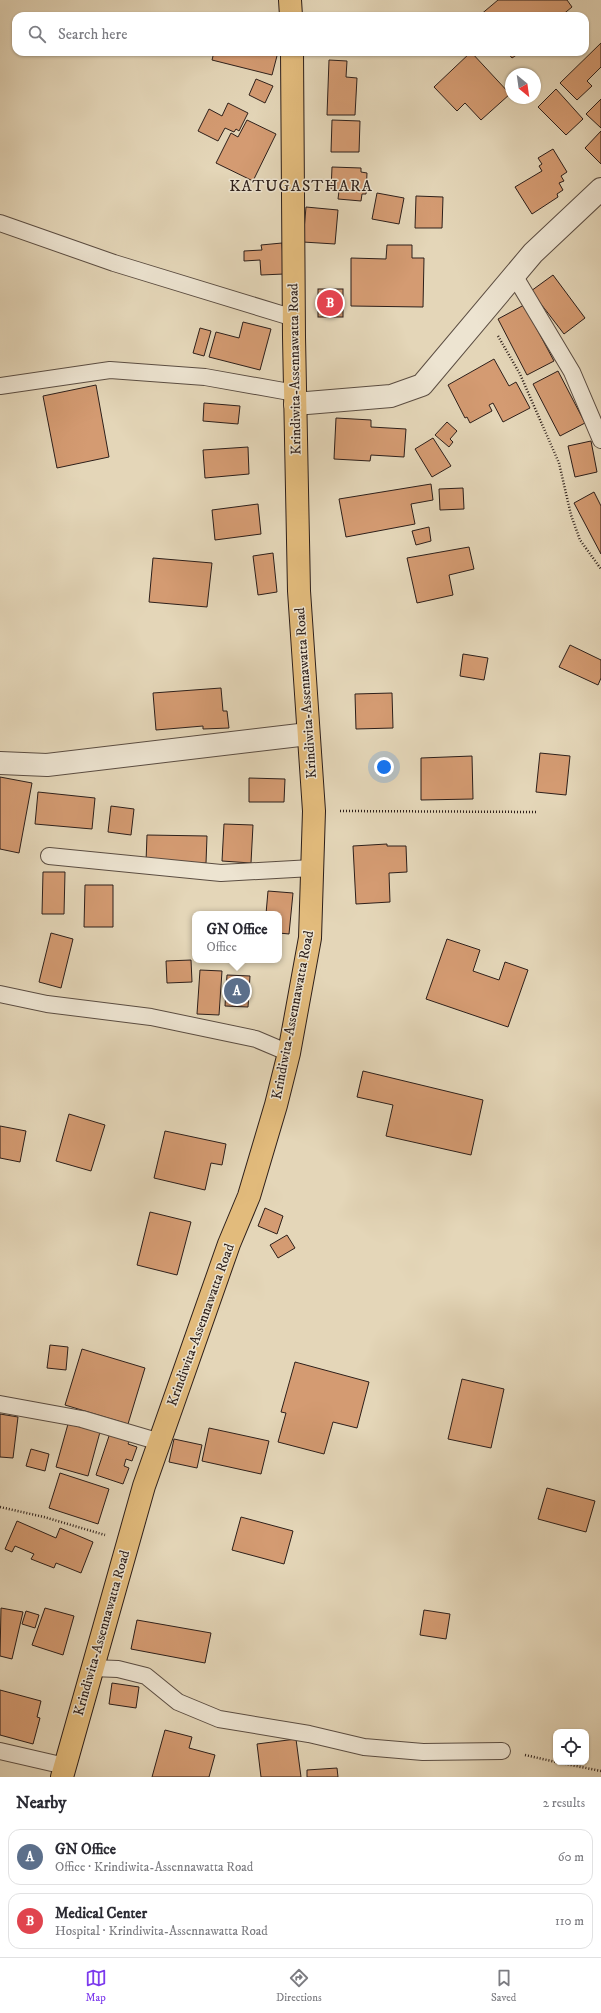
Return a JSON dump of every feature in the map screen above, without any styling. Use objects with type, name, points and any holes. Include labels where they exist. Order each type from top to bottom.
[{"type":"main road","points":[[290,0],[291,12]]},
{"type":"main road","name":"Krindiwita-Assennawatta Road","points":[[63,1772],[128,1542],[160,1442],[229,1244],[249,1196],[276,1105],[289,1053],[310,938],[314,811],[299,591],[295,398],[292,56]]},
{"type":"street","points":[[295,398],[391,396],[422,385],[533,253],[601,190]]},
{"type":"street","points":[[0,762],[47,765],[308,734]]},
{"type":"lane","points":[[0,223],[114,263],[294,318]]},
{"type":"lane","points":[[514,275],[572,372],[601,440]]},
{"type":"lane","points":[[0,386],[110,370],[205,377],[295,398]]},
{"type":"lane","points":[[49,856],[221,873],[312,868]]},
{"type":"lane","points":[[0,994],[47,1004],[151,1017],[256,1039],[289,1053]]},
{"type":"lane","points":[[0,1404],[82,1419],[160,1442]]},
{"type":"lane","points":[[92,1668],[118,1669],[146,1676],[178,1702],[219,1719],[309,1734],[364,1747],[423,1752],[502,1751]]},
{"type":"lane","points":[[0,1751],[63,1772]]},
{"type":"path","points":[[484,312],[520,374],[559,463],[569,508],[580,540],[601,569]]},
{"type":"path","points":[[314,811],[537,812]]},
{"type":"path","points":[[0,1507],[44,1517],[128,1542]]},
{"type":"path","points":[[502,1751],[553,1761]]},
{"type":"path","points":[[571,1765],[601,1771]]},
{"type":"building","points":[[498,0],[567,0],[572,7],[566,12],[484,12]]},
{"type":"building","points":[[601,43],[601,67],[587,81],[592,86],[577,100],[560,83]]},
{"type":"building","points":[[213,56],[277,56],[272,75],[212,60]]},
{"type":"building","points":[[467,56],[475,56],[505,89],[505,98],[481,120],[465,103],[457,111],[434,87]]},
{"type":"building","points":[[329,60],[347,61],[346,77],[357,78],[355,115],[327,115]]},
{"type":"building","points":[[256,79],[273,86],[265,103],[249,95]]},
{"type":"building","points":[[556,89],[583,119],[566,135],[538,107]]},
{"type":"building","points":[[601,99],[601,128],[586,114]]},
{"type":"building","points":[[228,103],[248,113],[239,131],[236,129],[234,132],[225,128],[218,141],[198,131],[209,109],[222,116]]},
{"type":"building","points":[[247,120],[276,134],[253,181],[216,163],[231,133],[238,137]]},
{"type":"building","points":[[332,120],[360,121],[359,152],[331,152]]},
{"type":"building","points":[[601,131],[601,164],[585,148]]},
{"type":"building","points":[[553,149],[567,172],[561,176],[564,181],[559,183],[563,190],[557,194],[558,197],[532,214],[515,187],[542,171],[539,166],[542,164],[538,158]]},
{"type":"building","points":[[332,167],[361,168],[361,172],[367,173],[366,194],[362,194],[361,201],[338,199],[339,191],[331,191]]},
{"type":"building","points":[[377,193],[404,198],[399,224],[372,219]]},
{"type":"building","points":[[416,196],[443,197],[442,228],[415,228]]},
{"type":"building","points":[[306,207],[338,210],[335,244],[303,242]]},
{"type":"building","points":[[282,243],[284,274],[261,275],[260,260],[244,261],[244,251],[262,250],[261,245]]},
{"type":"building","points":[[387,245],[412,245],[412,258],[424,258],[423,307],[351,306],[351,258],[386,259]]},
{"type":"building","points":[[553,275],[585,318],[564,334],[531,291]]},
{"type":"building","points":[[318,289],[343,289],[343,317],[318,317]]},
{"type":"building","points":[[524,305],[554,361],[527,375],[498,319]]},
{"type":"building","points":[[243,322],[271,329],[260,370],[209,357],[216,332],[239,338]]},
{"type":"building","points":[[200,328],[211,331],[204,356],[193,353]]},
{"type":"building","points":[[494,359],[509,386],[516,382],[530,408],[503,422],[493,403],[489,405],[492,411],[470,423],[467,417],[465,418],[448,385]]},
{"type":"building","points":[[558,371],[585,423],[560,436],[533,384]]},
{"type":"building","points":[[96,385],[109,457],[57,468],[43,396]]},
{"type":"building","points":[[204,403],[240,406],[238,424],[203,421]]},
{"type":"building","points":[[336,418],[371,420],[371,427],[406,429],[404,457],[371,455],[370,461],[334,459]]},
{"type":"building","points":[[447,422],[457,431],[450,439],[453,442],[449,447],[435,435]]},
{"type":"building","points":[[433,438],[451,466],[432,477],[415,449]]},
{"type":"building","points":[[591,441],[597,472],[575,477],[568,446]]},
{"type":"building","points":[[248,447],[249,474],[205,478],[203,450]]},
{"type":"building","points":[[431,484],[433,500],[411,504],[415,524],[346,537],[339,499]]},
{"type":"building","points":[[463,488],[464,509],[440,510],[439,489]]},
{"type":"building","points":[[594,492],[601,506],[601,554],[574,503]]},
{"type":"building","points":[[258,504],[261,534],[215,540],[212,510]]},
{"type":"building","points":[[429,527],[431,541],[416,545],[412,531]]},
{"type":"building","points":[[469,547],[474,569],[449,575],[453,595],[417,603],[407,558]]},
{"type":"building","points":[[273,553],[277,592],[258,595],[253,556]]},
{"type":"building","points":[[153,558],[212,563],[207,607],[149,602]]},
{"type":"building","points":[[570,645],[601,660],[601,678],[598,685],[559,667]]},
{"type":"building","points":[[463,654],[488,658],[484,680],[460,676]]},
{"type":"building","points":[[221,688],[223,711],[227,711],[229,728],[203,729],[203,726],[156,730],[153,693]]},
{"type":"building","points":[[392,693],[393,728],[356,729],[355,694]]},
{"type":"building","points":[[540,753],[570,756],[566,795],[536,792]]},
{"type":"building","points":[[472,756],[473,799],[421,800],[421,758]]},
{"type":"building","points":[[0,777],[32,783],[19,853],[0,849]]},
{"type":"building","points":[[249,778],[285,779],[284,802],[249,802]]},
{"type":"building","points":[[38,792],[95,798],[92,829],[35,824]]},
{"type":"building","points":[[111,806],[134,809],[131,835],[108,832]]},
{"type":"building","points":[[224,824],[253,825],[251,863],[222,861]]},
{"type":"building","points":[[147,835],[207,836],[206,863],[146,862]]},
{"type":"building","points":[[387,844],[387,846],[406,846],[407,872],[389,873],[390,902],[356,904],[353,846]]},
{"type":"building","points":[[43,872],[65,872],[64,914],[42,914]]},
{"type":"building","points":[[85,885],[113,885],[113,927],[84,927]]},
{"type":"building","points":[[268,891],[293,893],[289,934],[282,933],[282,911],[266,911]]},
{"type":"building","points":[[51,933],[73,939],[61,988],[39,982]]},
{"type":"building","points":[[447,939],[480,950],[473,971],[499,980],[505,962],[528,970],[508,1027],[426,999]]},
{"type":"building","points":[[191,960],[192,982],[167,983],[166,961]]},
{"type":"building","points":[[200,970],[222,971],[219,1015],[197,1014]]},
{"type":"building","points":[[227,975],[250,976],[248,1007],[225,1006]]},
{"type":"building","points":[[363,1071],[483,1100],[471,1155],[386,1136],[393,1105],[357,1097]]},
{"type":"building","points":[[69,1114],[105,1125],[91,1171],[56,1161]]},
{"type":"building","points":[[0,1126],[26,1131],[20,1162],[0,1158]]},
{"type":"building","points":[[165,1131],[226,1144],[222,1165],[211,1163],[205,1190],[154,1178]]},
{"type":"building","points":[[265,1208],[283,1216],[277,1234],[258,1226]]},
{"type":"building","points":[[150,1212],[191,1222],[177,1275],[137,1265]]},
{"type":"building","points":[[287,1235],[295,1248],[278,1258],[270,1245]]},
{"type":"building","points":[[50,1345],[68,1347],[66,1370],[47,1368]]},
{"type":"building","points":[[82,1349],[145,1368],[128,1424],[65,1405]]},
{"type":"building","points":[[295,1362],[369,1382],[357,1428],[333,1422],[324,1454],[278,1442],[286,1413],[281,1412]]},
{"type":"building","points":[[462,1379],[504,1389],[491,1448],[448,1439]]},
{"type":"building","points":[[0,1414],[18,1417],[13,1458],[0,1457]]},
{"type":"building","points":[[68,1424],[100,1432],[88,1476],[56,1467]]},
{"type":"building","points":[[209,1428],[269,1441],[261,1474],[202,1461]]},
{"type":"building","points":[[110,1433],[130,1440],[128,1444],[137,1447],[132,1461],[126,1459],[124,1466],[129,1468],[123,1484],[96,1475]]},
{"type":"building","points":[[174,1439],[202,1445],[197,1468],[169,1462]]},
{"type":"building","points":[[31,1449],[49,1454],[45,1471],[26,1466]]},
{"type":"building","points":[[60,1473],[109,1489],[98,1524],[49,1508]]},
{"type":"building","points":[[547,1488],[595,1501],[586,1532],[538,1519]]},
{"type":"building","points":[[241,1517],[293,1531],[284,1564],[232,1550]]},
{"type":"building","points":[[17,1521],[56,1538],[60,1528],[93,1542],[81,1573],[56,1563],[54,1568],[31,1559],[34,1554],[15,1546],[12,1552],[5,1549]]},
{"type":"building","points":[[1,1608],[23,1612],[12,1659],[0,1656]]},
{"type":"building","points":[[45,1608],[74,1616],[63,1655],[32,1645]]},
{"type":"building","points":[[424,1610],[450,1614],[446,1639],[420,1635]]},
{"type":"building","points":[[26,1611],[39,1615],[35,1628],[22,1624]]},
{"type":"building","points":[[137,1620],[211,1633],[205,1663],[131,1649]]},
{"type":"building","points":[[112,1683],[139,1687],[136,1708],[109,1704]]},
{"type":"building","points":[[0,1690],[41,1701],[37,1717],[40,1718],[33,1744],[0,1735]]},
{"type":"building","points":[[165,1730],[192,1737],[189,1748],[215,1755],[209,1777],[152,1777]]},
{"type":"building","points":[[296,1739],[301,1777],[261,1777],[257,1744]]},
{"type":"building","points":[[337,1768],[338,1777],[307,1777],[307,1770]]},
{"type":"place","name":"Medical Center","points":[[330,303]]},
{"type":"place","name":"GN Office","points":[[237,991]]},
{"type":"district","name":"KATUGASTHARA","points":[[301,186]]}]
